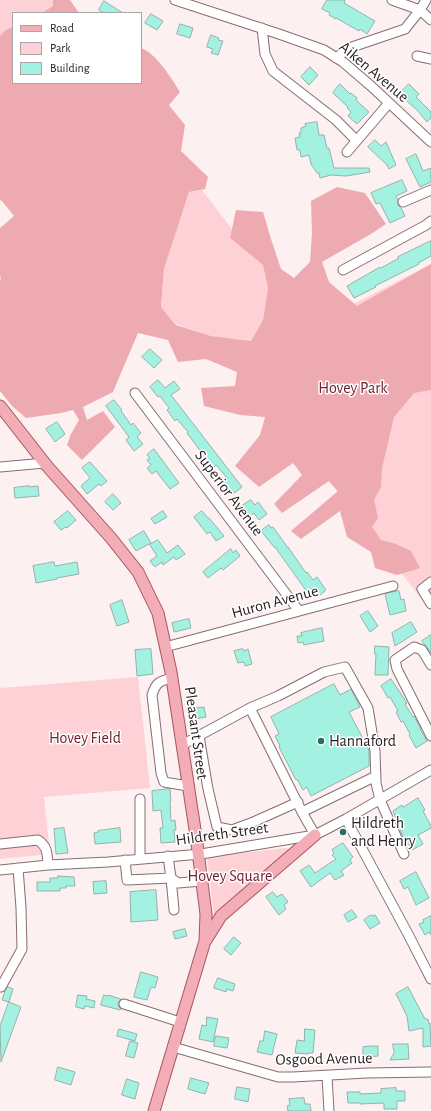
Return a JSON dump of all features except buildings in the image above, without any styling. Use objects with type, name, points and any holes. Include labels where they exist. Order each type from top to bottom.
[{"type":"main road","name":"Pleasant Street","points":[[0,406],[45,463],[111,538],[138,572],[158,613],[172,678],[206,914],[205,940],[154,1111]]},
{"type":"main road","points":[[205,940],[221,916],[316,835]]},
{"type":"street","name":"Aiken Avenue","points":[[175,0],[324,50],[371,86],[431,142]]},
{"type":"street","points":[[392,0],[420,10],[431,20]]},
{"type":"street","points":[[336,58],[349,48],[405,29],[426,0]]},
{"type":"street","points":[[262,28],[265,54],[274,71],[336,120],[356,140]]},
{"type":"street","points":[[417,56],[431,59]]},
{"type":"street","points":[[347,152],[389,103]]},
{"type":"street","points":[[404,202],[431,190]]},
{"type":"street","points":[[343,270],[431,221]]},
{"type":"street","name":"Superior Avenue","points":[[135,393],[300,611]]},
{"type":"street","points":[[0,467],[45,463]]},
{"type":"street","points":[[431,582],[422,589],[431,604]]},
{"type":"street","name":"Huron Avenue","points":[[165,647],[392,586]]},
{"type":"street","points":[[431,665],[422,650],[414,647],[395,660],[397,670],[429,726],[431,736]]},
{"type":"street","points":[[182,745],[250,708],[278,696],[324,672],[345,667],[368,708],[375,751],[376,783],[380,800],[404,854]]},
{"type":"street","points":[[172,678],[159,681],[154,687],[152,695],[161,773],[164,782],[188,786]]},
{"type":"street","points":[[250,708],[302,812],[316,835]]},
{"type":"street","points":[[199,736],[208,789],[217,827],[232,830],[298,802]]},
{"type":"street","name":"Hildreth Street","points":[[0,870],[198,854],[316,835],[346,820],[431,770]]},
{"type":"street","points":[[302,812],[376,776]]},
{"type":"street","points":[[140,799],[140,859]]},
{"type":"street","points":[[346,820],[431,979]]},
{"type":"street","points":[[0,844],[38,840],[43,844],[46,850],[48,865]]},
{"type":"street","points":[[168,856],[174,910]]},
{"type":"street","points":[[124,860],[127,880],[171,878],[178,883],[202,881]]},
{"type":"street","points":[[0,989],[22,949],[18,868]]},
{"type":"street","points":[[124,1004],[180,1022]]},
{"type":"street","name":"Osgood Avenue","points":[[173,1047],[278,1077],[431,1072]]},
{"type":"street","points":[[327,1076],[329,1111]]},
{"type":"green space","points":[[0,0],[64,0],[69,12],[12,12],[12,64],[0,67]]},
{"type":"green space","points":[[53,0],[70,0],[78,12],[44,12],[53,6]]},
{"type":"green space","points":[[12,27],[12,84],[142,84],[142,48],[158,61],[180,92],[169,105],[185,125],[181,151],[208,177],[205,189],[189,192],[164,269],[161,307],[176,325],[211,336],[251,341],[263,320],[268,288],[263,265],[230,238],[236,210],[263,212],[281,269],[294,278],[310,262],[312,233],[311,201],[337,187],[365,193],[386,224],[322,262],[329,282],[357,306],[431,264],[431,390],[414,393],[394,417],[382,468],[381,487],[374,500],[378,518],[372,527],[381,540],[396,544],[411,551],[420,568],[397,575],[375,568],[371,552],[347,537],[340,511],[301,539],[291,531],[338,491],[329,481],[282,513],[274,504],[302,475],[293,463],[259,487],[235,466],[260,435],[265,417],[240,415],[204,406],[201,388],[235,386],[237,372],[206,359],[178,362],[168,340],[138,333],[113,392],[83,407],[87,420],[103,411],[115,427],[82,460],[67,445],[79,420],[73,410],[26,418],[12,406],[0,391],[0,228],[14,216],[0,200],[0,36],[6,30]]},
{"type":"green space","points":[[202,190],[232,229],[230,238],[263,265],[268,288],[263,320],[251,341],[211,336],[176,324],[161,307],[164,269],[189,192]]},
{"type":"green space","name":"Hovey Park","points":[[431,264],[431,606],[428,607],[228,353],[344,309]]},
{"type":"green space","name":"Hovey Field","points":[[138,677],[150,788],[44,797],[50,854],[0,859],[0,688]]},
{"type":"green space","name":"Hovey Square","points":[[286,848],[289,849],[289,853],[214,916],[207,857]]},
{"type":"place","name":"Hannaford","points":[[321,741]]},
{"type":"place","name":"Hildreth and Henry","points":[[343,832]]}]
